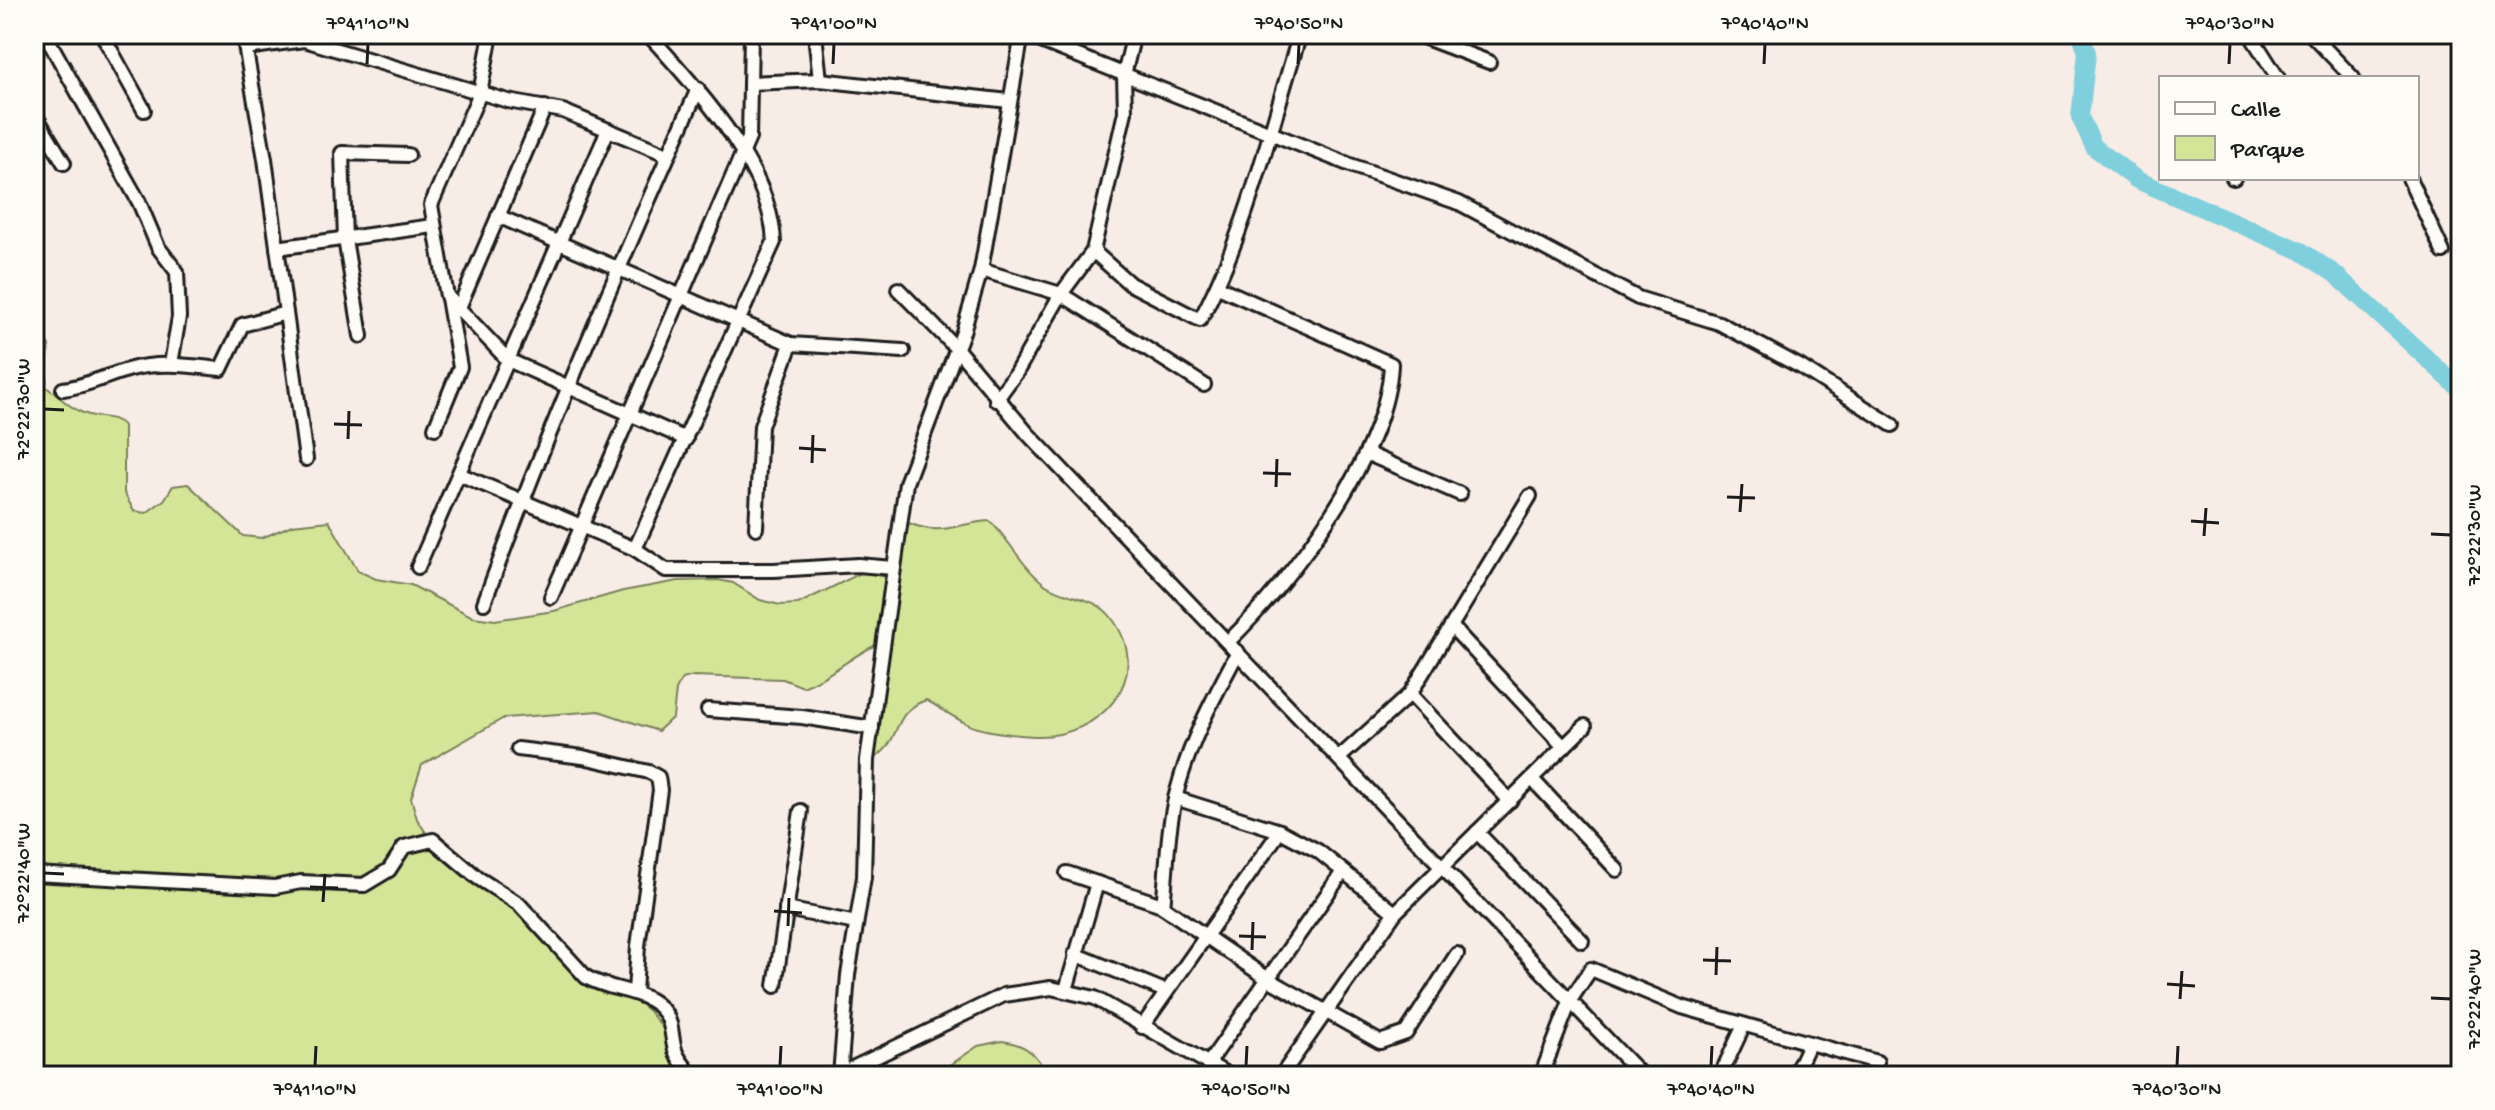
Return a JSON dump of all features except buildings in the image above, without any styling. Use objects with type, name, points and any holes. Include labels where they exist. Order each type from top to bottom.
[{"type":"street","points":[[45,34],[139,202],[158,247],[177,272],[179,317],[171,364]]},
{"type":"street","points":[[102,34],[144,110]]},
{"type":"street","points":[[243,34],[306,459]]},
{"type":"street","points":[[435,428],[460,367],[431,205],[480,93],[491,34]]},
{"type":"street","points":[[635,549],[774,242],[765,197],[741,153],[698,89],[648,34]]},
{"type":"street","points":[[551,597],[749,138],[751,34]]},
{"type":"street","points":[[815,34],[820,80]]},
{"type":"street","points":[[839,1075],[848,975],[864,877],[867,760],[906,483],[981,270],[1023,34],[1270,130],[1353,166],[1459,203],[1638,298],[1719,323],[1801,367],[1892,425]]},
{"type":"street","points":[[996,400],[1016,373],[1061,294],[1093,251],[1125,112],[1124,75],[1134,34]]},
{"type":"street","points":[[1093,251],[1130,284],[1200,320],[1218,287],[1300,34]]},
{"type":"street","points":[[1415,34],[1489,62]]},
{"type":"street","points":[[2250,34],[2277,76]]},
{"type":"street","points":[[2311,34],[2351,76]]},
{"type":"street","points":[[246,48],[304,40],[480,93],[545,107],[668,155]]},
{"type":"street","points":[[750,83],[820,80],[1009,101]]},
{"type":"street","points":[[484,603],[521,502],[618,268],[698,89]]},
{"type":"street","points":[[458,310],[545,107]]},
{"type":"street","points":[[34,113],[64,163]]},
{"type":"street","points":[[418,567],[608,130]]},
{"type":"street","points":[[361,336],[345,239],[342,153],[408,155]]},
{"type":"street","points":[[2410,180],[2443,252]]},
{"type":"street","points":[[498,216],[791,344],[903,351]]},
{"type":"street","points":[[277,248],[433,226]]},
{"type":"street","points":[[981,270],[1061,294],[1204,385]]},
{"type":"street","points":[[1163,907],[1175,798],[1200,723],[1233,647],[1264,607],[1368,454],[1390,390],[1391,364],[1218,287]]},
{"type":"street","points":[[898,289],[956,348],[996,400],[1642,1076]]},
{"type":"street","points":[[447,296],[508,360],[686,439]]},
{"type":"street","points":[[63,389],[88,386],[131,368],[171,364],[221,369],[242,325],[286,313]]},
{"type":"street","points":[[756,528],[761,426],[791,344]]},
{"type":"street","points":[[1368,454],[1460,494]]},
{"type":"street","points":[[459,474],[635,549],[666,570],[774,570],[858,565],[893,568]]},
{"type":"street","points":[[1340,757],[1410,694],[1530,496]]},
{"type":"street","points":[[1452,627],[1564,747]]},
{"type":"street","points":[[1410,694],[1510,801]]},
{"type":"street","points":[[708,710],[802,717],[872,728]]},
{"type":"street","points":[[1281,1076],[1395,913],[1585,726]]},
{"type":"street","points":[[518,749],[583,757],[649,772],[658,777],[660,790],[638,946],[635,992]]},
{"type":"street","points":[[1532,779],[1617,870]]},
{"type":"street","points":[[1175,798],[1280,831],[1318,851],[1395,913]]},
{"type":"street","points":[[775,986],[801,811]]},
{"type":"street","points":[[1142,1027],[1280,831]]},
{"type":"street","points":[[1477,832],[1582,941]]},
{"type":"street","points":[[34,874],[275,887],[301,882],[364,885],[389,870],[404,847],[433,840],[478,878],[519,904],[586,977],[599,985],[635,992],[664,1011],[671,1024],[678,1059],[692,1076]]},
{"type":"street","points":[[1067,873],[1163,907],[1268,979],[1380,1042],[1406,1033],[1457,954]]},
{"type":"street","points":[[1208,1064],[1342,873]]},
{"type":"street","points":[[1066,990],[1097,883]]},
{"type":"street","points":[[786,909],[856,923]]},
{"type":"street","points":[[1075,954],[1165,991]]},
{"type":"street","points":[[1541,1076],[1571,999],[1591,969],[1682,1007],[1877,1062]]},
{"type":"street","points":[[839,1075],[1004,995],[1027,990],[1066,990],[1095,998],[1230,1076]]},
{"type":"street","points":[[1720,1076],[1744,1025]]},
{"type":"street","points":[[1794,1076],[1809,1044]]},
{"type":"green space","points":[[34,322],[49,345],[46,387],[77,410],[112,419],[124,426],[124,493],[134,511],[146,513],[164,500],[173,486],[188,484],[243,536],[262,538],[292,525],[329,521],[358,571],[376,579],[411,585],[473,617],[495,620],[554,611],[623,591],[678,581],[718,580],[733,583],[760,600],[780,605],[798,604],[863,572],[885,577],[876,645],[803,687],[783,679],[694,676],[682,679],[676,690],[673,717],[658,731],[599,711],[504,718],[422,765],[411,798],[417,819],[434,845],[473,884],[514,906],[581,979],[595,989],[638,1002],[649,1011],[664,1029],[669,1056],[683,1076],[34,1076]]},
{"type":"green space","points":[[990,521],[1030,571],[1046,585],[1097,605],[1111,617],[1124,639],[1128,661],[1124,682],[1114,700],[1099,715],[1080,727],[1058,734],[1027,736],[981,729],[926,700],[906,713],[888,745],[871,760],[888,666],[906,522],[939,529]]},
{"type":"green space","points":[[1002,1041],[1030,1051],[1048,1076],[934,1076],[978,1046]]},
{"type":"waterway","points":[[2081,34],[2087,53],[2080,117],[2094,147],[2137,180],[2301,251],[2335,274],[2461,390]]}]
